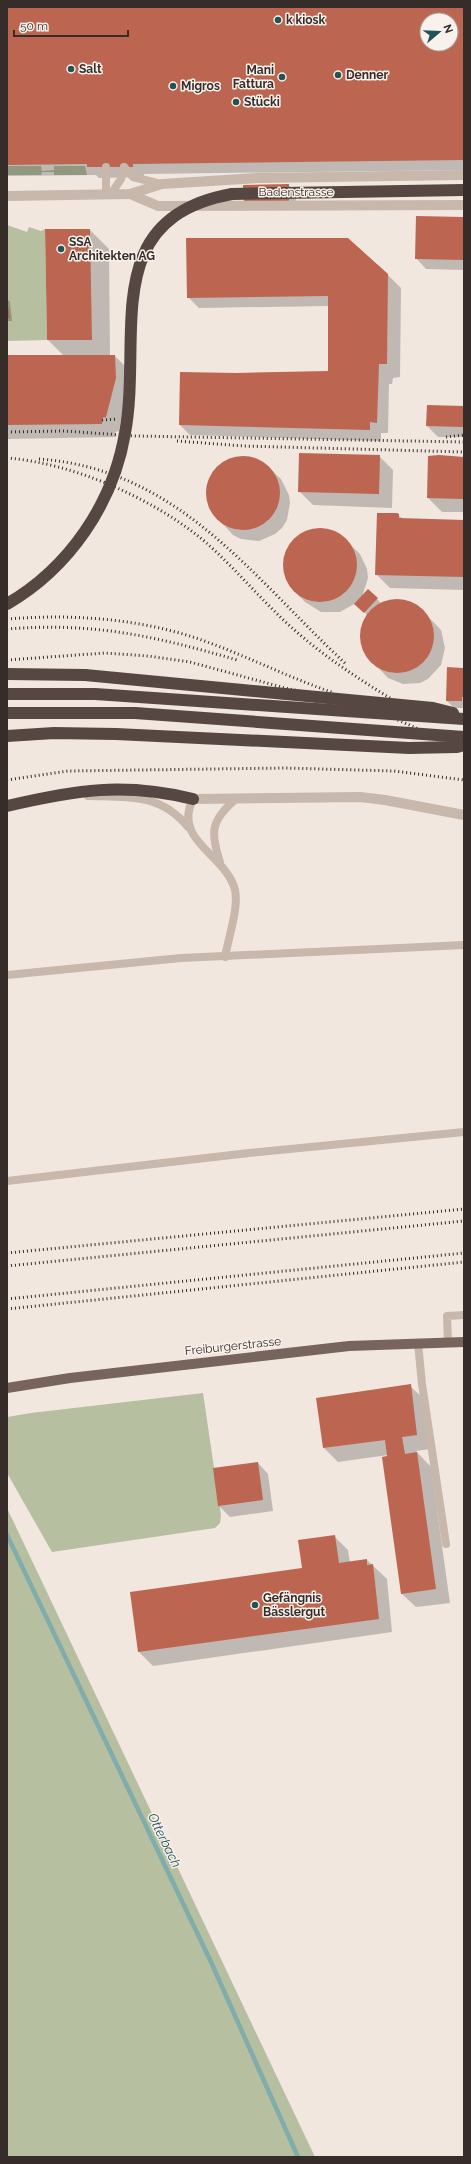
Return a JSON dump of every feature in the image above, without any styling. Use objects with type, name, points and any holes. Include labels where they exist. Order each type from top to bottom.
[{"type":"highway","points":[[7,604],[35,585],[63,559],[87,528],[107,493],[120,454],[127,422],[132,304],[135,277],[147,248],[169,221],[196,204],[232,194],[464,190]]},
{"type":"highway","points":[[7,674],[85,675],[310,696],[433,708],[464,718]]},
{"type":"highway","points":[[7,694],[95,694],[464,718]]},
{"type":"highway","points":[[7,713],[135,714],[464,736]]},
{"type":"highway","points":[[7,736],[76,733],[409,748],[457,747],[464,745]]},
{"type":"highway","points":[[7,806],[53,795],[102,790],[135,789],[193,799]]},
{"type":"main road","name":"Freiburgerstrasse","points":[[7,1388],[70,1378],[314,1350],[418,1343],[464,1342]]},
{"type":"street","name":"Badenstrasse","points":[[7,196],[130,194],[162,184],[258,178],[464,176]]},
{"type":"street","name":"Badenstrasse","points":[[130,194],[158,206],[464,205]]},
{"type":"street","points":[[193,799],[360,797],[385,800],[464,815]]},
{"type":"lane","points":[[106,167],[108,194]]},
{"type":"lane","points":[[108,194],[121,179],[124,167],[133,177],[162,184]]},
{"type":"lane","points":[[53,795],[122,796],[151,800],[174,813],[188,827],[197,841],[221,865],[232,882],[236,897],[225,957]]},
{"type":"lane","points":[[188,827],[187,816],[193,799]]},
{"type":"lane","points":[[221,865],[212,833],[217,819],[236,799]]},
{"type":"lane","points":[[7,975],[180,958],[464,945]]},
{"type":"lane","points":[[7,1181],[249,1153],[464,1132]]},
{"type":"lane","points":[[448,1342],[447,1316],[464,1315]]},
{"type":"lane","points":[[418,1343],[422,1384],[446,1544]]},
{"type":"green space","points":[[7,166],[41,166],[42,171],[54,170],[54,166],[85,166],[87,175],[54,175],[54,172],[42,172],[41,175],[7,175]]},
{"type":"green space","points":[[7,225],[27,232],[29,227],[41,231],[45,229],[47,340],[7,341]]},
{"type":"green space","points":[[203,1393],[221,1515],[220,1523],[215,1528],[52,1552],[7,1473],[7,1417]]},
{"type":"green space","points":[[7,1508],[315,2157],[7,2157]]},
{"type":"building","name":"Stücki","points":[[7,7],[464,7],[464,160],[133,164],[133,167],[87,167],[87,164],[7,165]]},
{"type":"building","points":[[289,184],[289,201],[244,202],[243,185]]},
{"type":"building","points":[[416,216],[464,217],[464,260],[415,259]]},
{"type":"building","points":[[45,229],[90,229],[92,340],[47,340]]},
{"type":"building","points":[[186,238],[348,238],[388,274],[387,364],[379,364],[377,423],[370,422],[370,430],[179,425],[180,372],[236,373],[328,371],[328,296],[187,298]]},
{"type":"building","points":[[8,306],[10,318],[7,318]]},
{"type":"building","points":[[7,355],[115,355],[116,378],[106,417],[102,418],[102,424],[7,425]]},
{"type":"building","points":[[427,405],[464,406],[464,427],[426,426]]},
{"type":"building","points":[[299,453],[380,455],[379,494],[298,492]]},
{"type":"building","points":[[439,455],[464,457],[464,499],[427,498],[428,456]]},
{"type":"building","points":[[236,456],[250,456],[264,462],[274,472],[280,486],[278,507],[274,514],[264,524],[250,530],[236,530],[222,524],[212,514],[206,500],[206,486],[212,472],[222,462]]},
{"type":"building","points":[[377,513],[397,513],[399,514],[399,518],[464,520],[464,577],[375,575]]},
{"type":"building","points":[[313,528],[327,528],[341,534],[351,544],[357,558],[355,579],[351,586],[341,596],[327,602],[313,602],[299,596],[289,586],[283,572],[283,558],[289,544],[299,534]]},
{"type":"building","points":[[368,589],[378,598],[364,613],[354,604]]},
{"type":"building","points":[[390,599],[404,599],[418,605],[428,615],[434,629],[432,650],[428,657],[418,667],[404,673],[390,673],[376,667],[366,657],[360,643],[360,629],[366,615],[376,605]]},
{"type":"building","points":[[447,667],[463,668],[464,697],[462,697],[462,701],[446,701]]},
{"type":"building","points":[[411,1384],[417,1435],[402,1437],[405,1454],[417,1452],[436,1589],[401,1594],[382,1457],[387,1456],[385,1440],[323,1448],[316,1398]]},
{"type":"building","points":[[258,1462],[263,1500],[218,1506],[213,1468]]},
{"type":"building","name":"Gefängnis Bässlergut","points":[[335,1535],[339,1563],[367,1559],[367,1565],[373,1564],[379,1619],[138,1652],[130,1592],[302,1568],[298,1540]]},
{"type":"waterway","name":"Otterbach","points":[[7,1535],[211,1962],[298,2157]]},
{"type":"railway","points":[[102,420],[118,419]]},
{"type":"railway","points":[[7,432],[64,431],[136,436],[464,442]]},
{"type":"railway","points":[[446,437],[464,435]]},
{"type":"railway","points":[[177,441],[244,446],[464,452]]},
{"type":"railway","points":[[7,458],[32,461],[85,475],[111,485],[160,510],[203,540],[229,564],[291,627],[319,650],[364,682],[426,720]]},
{"type":"railway","points":[[39,459],[89,467],[133,483],[173,505],[210,533],[245,564],[347,665]]},
{"type":"railway","points":[[7,619],[55,617],[103,619],[173,631],[213,644],[334,693]]},
{"type":"railway","points":[[7,629],[38,627],[96,629],[179,644],[237,660]]},
{"type":"railway","points":[[7,660],[105,653],[148,656],[190,662],[285,688],[358,703],[421,730],[464,742]]},
{"type":"railway","points":[[7,780],[68,771],[285,768],[394,771],[464,780]]},
{"type":"railway","points":[[7,1253],[464,1209]]},
{"type":"railway","points":[[7,1266],[464,1221]]},
{"type":"railway","points":[[7,1299],[464,1253]]},
{"type":"railway","points":[[7,1309],[464,1262]]},
{"type":"place","name":"k kiosk","points":[[278,20]]},
{"type":"place","name":"Salt","points":[[71,69]]},
{"type":"place","name":"Denner","points":[[338,75]]},
{"type":"place","name":"Mani Fattura","points":[[282,77]]},
{"type":"place","name":"Migros","points":[[173,86]]},
{"type":"place","name":"Stücki","points":[[236,102]]},
{"type":"place","name":"SSA Architekten AG","points":[[61,249]]},
{"type":"place","name":"Gefängnis Bässlergut","points":[[255,1605]]}]
